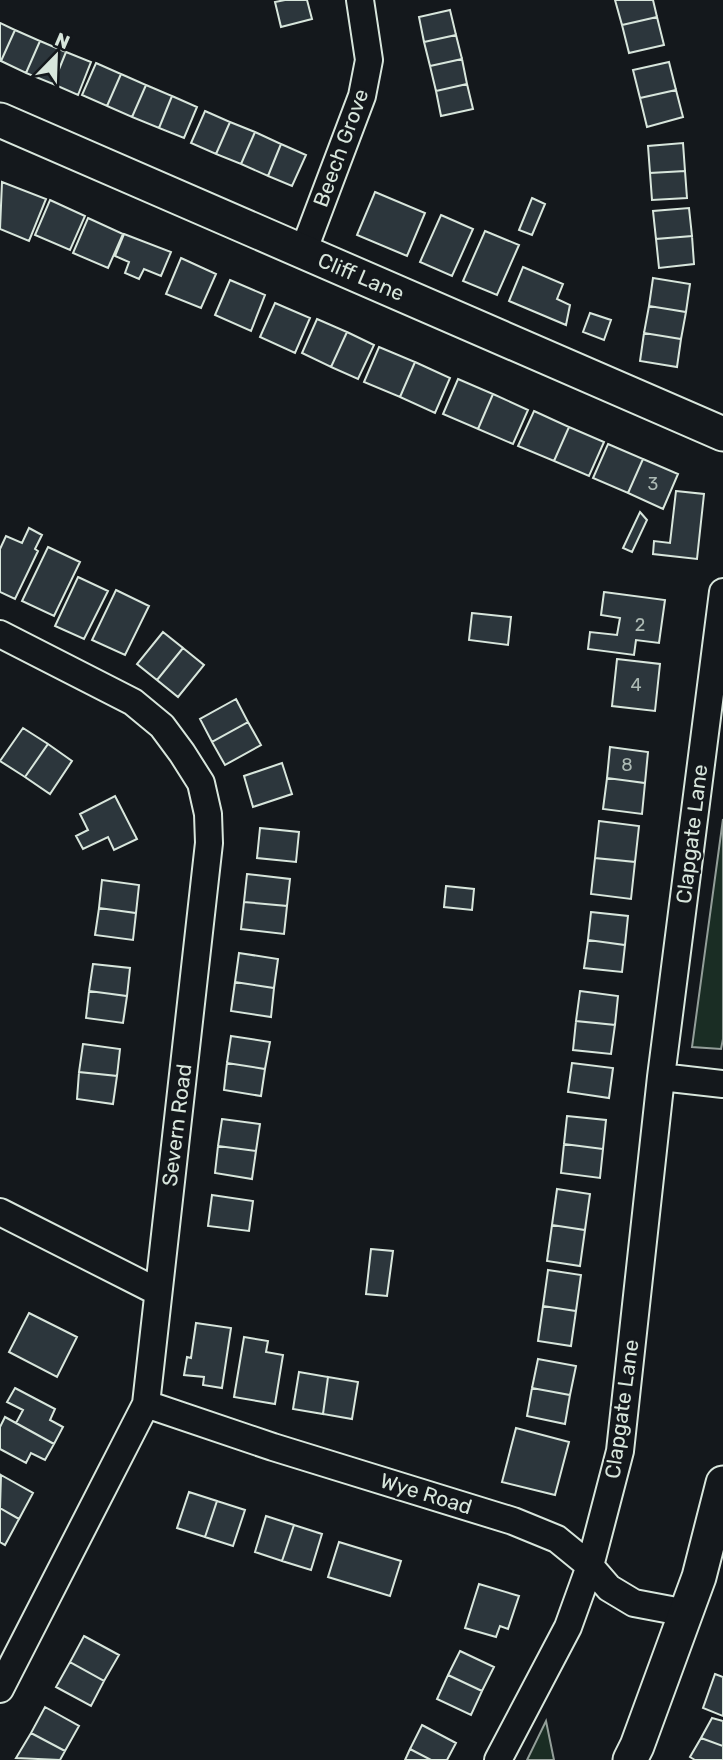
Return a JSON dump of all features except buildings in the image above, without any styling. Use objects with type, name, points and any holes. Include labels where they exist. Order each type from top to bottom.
[{"type":"street","name":"Beech Grove","points":[[303,252],[362,96],[369,60],[360,0]]},
{"type":"street","name":"Cliff Lane","points":[[0,120],[723,434]]},
{"type":"street","name":"Clapgate Lane","points":[[498,1760],[568,1627],[590,1566],[620,1451],[661,1077],[723,592]]},
{"type":"street","name":"Severn Road","points":[[0,634],[133,702],[162,726],[201,783],[206,803],[209,843],[146,1404],[0,1689]]},
{"type":"street","points":[[661,1077],[723,1084]]},
{"type":"street","points":[[0,1212],[158,1292]]},
{"type":"street","name":"Wye Road","points":[[146,1404],[273,1447],[513,1521],[557,1539],[590,1566],[609,1588],[634,1603],[687,1614]]},
{"type":"street","points":[[630,1760],[638,1746],[687,1614],[723,1483]]},
{"type":"green space","points":[[723,819],[723,1039],[721,1049],[692,1047]]},
{"type":"green space","points":[[546,1721],[554,1760],[527,1760]]}]
